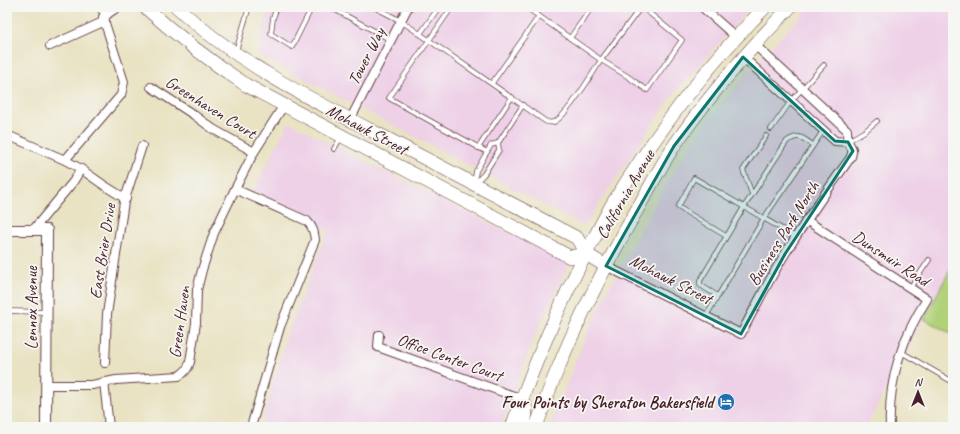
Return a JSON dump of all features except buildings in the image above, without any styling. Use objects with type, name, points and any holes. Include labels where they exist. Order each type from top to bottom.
[{"type":"main road","name":"Mohawk Street","points":[[145,7],[193,48],[246,85],[570,257],[586,254]]},
{"type":"main road","name":"Mohawk Street","points":[[169,7],[180,10],[209,34],[262,70],[350,120],[577,238],[586,254],[606,266]]},
{"type":"main road","name":"California Avenue","points":[[512,427],[535,364],[556,316],[612,205],[656,138],[689,94],[736,37],[765,7]]},
{"type":"main road","name":"California Avenue","points":[[536,427],[557,370],[585,308],[606,266],[660,168],[702,107],[743,57],[790,7]]},
{"type":"main road","points":[[310,119],[335,123],[342,123],[350,120]]},
{"type":"main road","points":[[342,136],[349,132],[353,132],[394,143]]},
{"type":"main road","points":[[522,399],[526,413],[523,427]]},
{"type":"street","points":[[65,160],[122,95],[124,82],[106,18],[100,7]]},
{"type":"street","points":[[50,46],[106,18],[118,7]]},
{"type":"street","name":"Tower Way","points":[[350,120],[408,7]]},
{"type":"street","points":[[702,7],[736,37]]},
{"type":"street","points":[[743,57],[835,141],[848,142],[847,130],[754,45]]},
{"type":"street","name":"Greenhaven Court","points":[[151,87],[194,115],[212,129],[254,152]]},
{"type":"street","name":"Green Haven","points":[[46,385],[92,385],[127,379],[179,376],[185,372],[189,367],[196,323],[197,290],[214,233],[254,152],[284,105]]},
{"type":"street","points":[[7,134],[65,160],[126,198]]},
{"type":"street","name":"Business Park North","points":[[741,334],[767,285],[806,220],[851,157],[853,150],[852,146],[848,142]]},
{"type":"street","name":"East Brier Drive","points":[[105,363],[107,314],[124,202],[142,146]]},
{"type":"street","points":[[34,230],[73,182],[81,169]]},
{"type":"street","points":[[236,188],[307,221],[314,233],[315,240],[280,326],[251,427]]},
{"type":"street","name":"Dunsmuir Road","points":[[806,220],[927,299],[916,316],[900,352],[894,376],[891,398],[890,427]]},
{"type":"street","name":"Lennox Avenue","points":[[7,230],[47,230],[46,427]]},
{"type":"street","name":"Mohawk Street","points":[[606,266],[741,334]]},
{"type":"street","name":"Office Center Court","points":[[379,335],[378,347],[522,399]]},
{"type":"street","points":[[104,382],[109,427]]},
{"type":"lane","points":[[235,53],[249,7]]},
{"type":"lane","points":[[277,7],[270,34],[292,47],[312,7]]},
{"type":"lane","points":[[330,7],[391,40]]},
{"type":"lane","points":[[374,7],[420,34],[548,122],[554,122],[568,109],[602,60],[641,7],[682,40],[647,90],[602,60],[526,7]]},
{"type":"lane","points":[[420,34],[439,7]]},
{"type":"lane","points":[[452,7],[389,98],[487,152]]},
{"type":"lane","points":[[570,38],[592,7]]},
{"type":"lane","points":[[492,83],[539,16]]},
{"type":"lane","points":[[771,129],[791,101],[824,66]]},
{"type":"lane","points":[[478,148],[512,97]]},
{"type":"lane","points":[[474,184],[476,171],[487,152],[491,146],[498,143],[524,106]]},
{"type":"lane","points":[[848,142],[865,131],[877,120]]},
{"type":"lane","points":[[705,316],[764,218],[823,130]]},
{"type":"lane","points":[[334,149],[342,136]]},
{"type":"lane","points":[[752,194],[743,170],[766,136]]},
{"type":"lane","points":[[718,296],[700,285],[700,283],[726,236],[752,194],[787,141],[794,137],[801,137],[813,145]]},
{"type":"lane","points":[[474,184],[484,174],[499,150],[498,143]]},
{"type":"lane","points":[[726,236],[678,207],[694,178],[796,237]]},
{"type":"lane","points":[[910,288],[929,260]]},
{"type":"lane","points":[[7,311],[47,312]]},
{"type":"lane","points":[[900,352],[953,382]]},
{"type":"highlighted area","points":[[743,57],[835,141],[848,142],[853,151],[785,254],[741,334],[606,266],[674,146]]},
{"type":"shaded area","points":[[269,7],[751,7],[671,97],[584,226],[257,54]]},
{"type":"shaded area","points":[[810,7],[953,7],[953,264],[866,427],[550,427],[590,326],[609,288],[680,161],[716,111],[744,77]]},
{"type":"shaded area","points":[[289,122],[569,263],[531,344],[501,427],[261,427],[288,332],[328,230],[253,191]]},
{"type":"green space","points":[[953,264],[953,335],[924,319]]},
{"type":"place","name":"Four Points by Sheraton Bakersfield","points":[[726,402]]}]
